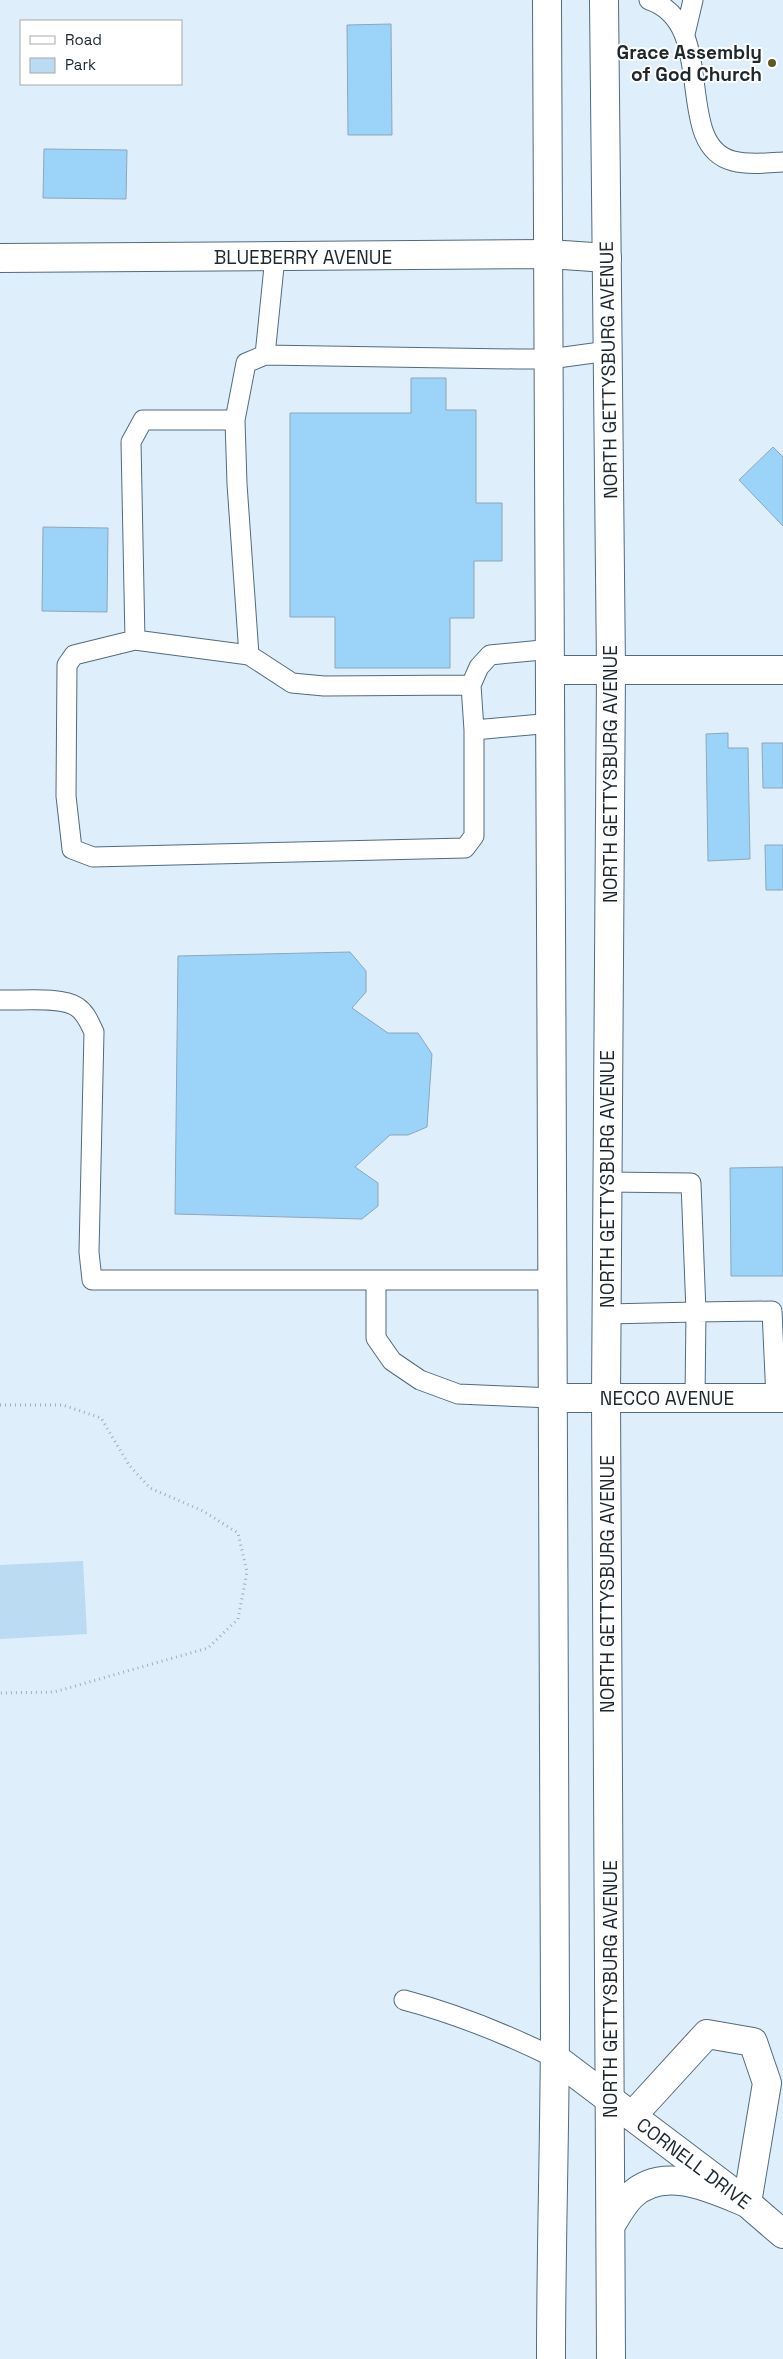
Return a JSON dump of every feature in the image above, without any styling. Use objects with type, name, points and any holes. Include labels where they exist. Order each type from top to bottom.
[{"type":"main road","points":[[547,0],[552,659],[552,1398],[555,2058],[551,2359]]},
{"type":"main road","name":"NORTH GETTYSBURG AVENUE","points":[[604,0],[611,670],[606,1398],[611,2359]]},
{"type":"main road","name":"BLUEBERRY AVENUE","points":[[0,258],[549,254],[607,258]]},
{"type":"main road","points":[[552,659],[611,670],[783,670]]},
{"type":"main road","name":"NECCO AVENUE","points":[[552,1398],[780,1398]]},
{"type":"main road","points":[[611,2225],[630,2196],[640,2189],[669,2181],[695,2182],[747,2203],[767,2083],[754,2042],[707,2034],[632,2116]]},
{"type":"main road","name":"CORNELL DRIVE","points":[[555,2058],[747,2203],[783,2234]]},
{"type":"lane","points":[[649,0],[660,4],[675,17],[685,34],[700,123],[707,141],[719,154],[733,161],[783,162]]},
{"type":"lane","points":[[685,34],[693,0]]},
{"type":"lane","points":[[265,355],[275,257]]},
{"type":"lane","points":[[249,655],[237,484],[235,420],[246,363],[265,355],[550,359],[608,351]]},
{"type":"lane","points":[[135,640],[131,442],[143,420],[235,420]]},
{"type":"lane","points":[[470,685],[324,686],[292,682],[249,655],[135,640],[74,655],[67,665],[66,796],[72,849],[93,857],[465,848],[474,836],[474,730],[470,685],[479,667],[490,655],[552,659]]},
{"type":"lane","points":[[474,730],[552,723]]},
{"type":"lane","points":[[0,1000],[61,1001],[75,1005],[87,1016],[94,1032],[90,1252],[92,1280],[552,1280]]},
{"type":"lane","points":[[608,1182],[691,1183],[696,1312],[695,1398]]},
{"type":"lane","points":[[376,1280],[376,1338],[392,1361],[399,1366],[420,1380],[458,1394],[552,1398]]},
{"type":"lane","points":[[607,1314],[772,1311],[780,1398]]},
{"type":"lane","points":[[404,2000],[441,2010],[511,2037],[555,2058]]},
{"type":"path","points":[[0,1404],[63,1404],[101,1418],[129,1465],[150,1488],[203,1511],[238,1533],[247,1572],[238,1619],[208,1648],[54,1692],[0,1693]]},
{"type":"green space","points":[[83,1561],[87,1634],[0,1639],[0,1565]]},
{"type":"building","points":[[391,24],[392,135],[348,135],[347,25]]},
{"type":"building","points":[[44,149],[127,150],[126,199],[43,198]]},
{"type":"building","points":[[411,378],[446,378],[446,410],[476,410],[476,503],[502,503],[502,561],[474,561],[474,618],[450,618],[450,668],[335,668],[335,617],[290,617],[290,413],[411,413]]},
{"type":"building","points":[[773,447],[783,457],[783,526],[739,480]]},
{"type":"building","points":[[43,527],[108,528],[107,612],[42,611]]},
{"type":"building","points":[[728,733],[728,748],[748,748],[750,859],[708,861],[706,734]]},
{"type":"building","points":[[762,743],[783,743],[783,788],[763,788]]},
{"type":"building","points":[[765,845],[783,845],[783,890],[766,890]]},
{"type":"building","points":[[350,952],[366,971],[366,992],[352,1008],[388,1033],[418,1033],[432,1054],[427,1127],[408,1135],[390,1135],[355,1167],[378,1183],[378,1206],[362,1219],[175,1214],[178,956]]},
{"type":"building","points":[[783,1167],[783,1276],[731,1276],[730,1168]]},
{"type":"place","name":"Grace Assembly of God Church","points":[[772,63]]}]
